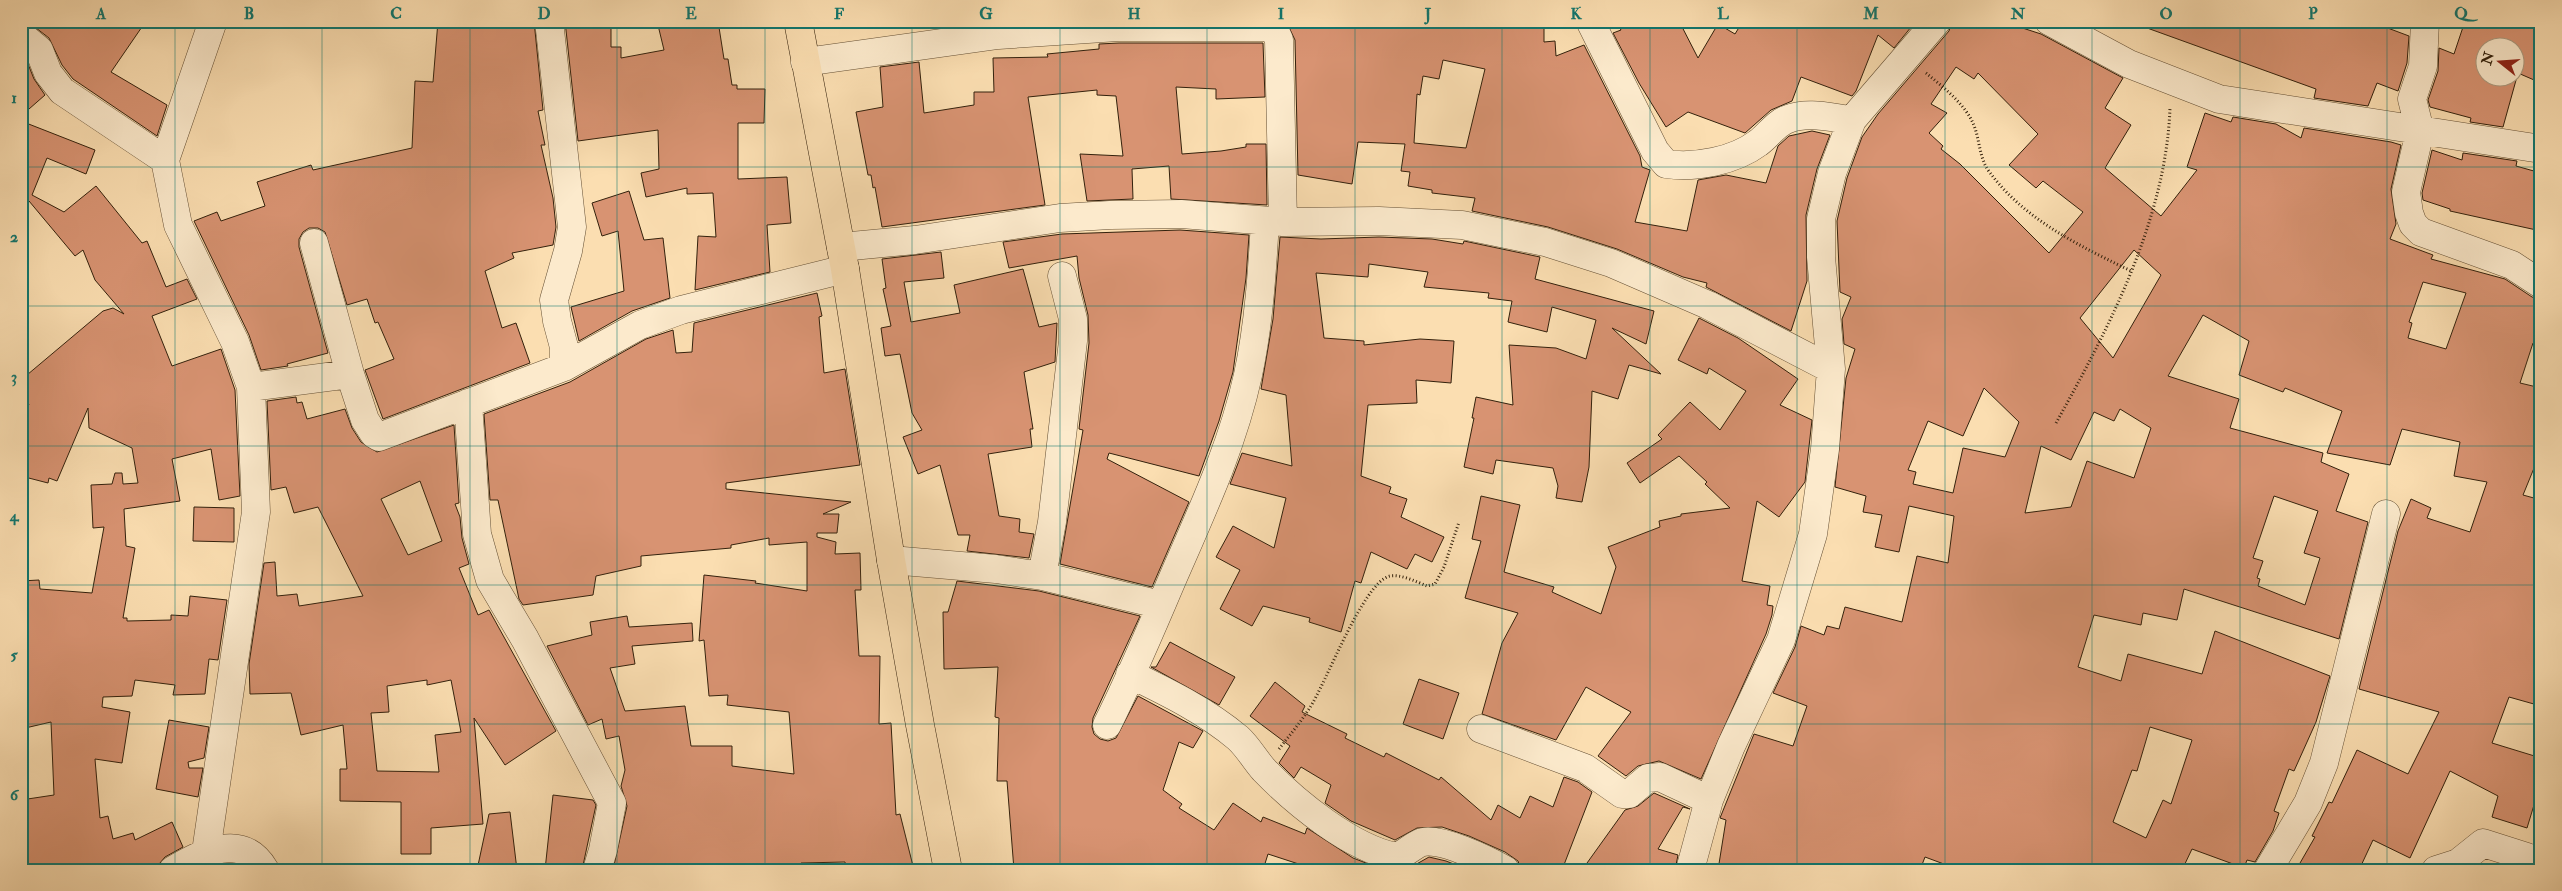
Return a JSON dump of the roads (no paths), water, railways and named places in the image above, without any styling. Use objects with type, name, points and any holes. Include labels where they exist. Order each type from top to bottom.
[{"type":"main road","points":[[798,21],[843,258],[891,560],[948,870]]},
{"type":"street","points":[[206,852],[256,512],[251,387],[235,342],[178,225],[165,160],[213,21]]},
{"type":"street","points":[[549,21],[572,227],[568,251],[554,300],[557,322],[564,347],[564,367]]},
{"type":"street","points":[[1590,21],[1655,151],[1666,164],[1684,166],[1724,159],[1744,152],[1786,119],[1804,114],[1852,120]]},
{"type":"street","points":[[1690,870],[1709,800],[1731,746],[1765,679],[1781,640],[1813,534],[1825,449],[1830,369],[1821,257],[1822,219],[1832,173],[1852,120],[1937,21]]},
{"type":"street","points":[[2049,21],[2088,44],[2171,82],[2219,99],[2541,149]]},
{"type":"street","points":[[2425,21],[2422,66],[2412,99],[2420,131],[2406,192],[2409,213],[2413,224],[2422,232],[2512,265],[2541,284]]},
{"type":"street","points":[[805,62],[998,36],[1118,27],[1215,28],[1246,23],[1268,27],[1274,31],[1279,40],[1274,221],[1248,377],[1220,468],[1161,605],[1106,725]]},
{"type":"street","points":[[21,35],[39,50],[48,73],[62,91],[165,160]]},
{"type":"street","points":[[314,242],[350,374],[365,420],[374,434],[379,437],[564,367],[640,325],[681,310],[843,258],[915,240],[1060,218],[1181,214],[1274,221],[1379,221],[1462,225],[1545,242],[1611,263],[1657,282],[1757,330],[1830,369]]},
{"type":"street","points":[[1042,576],[1052,522],[1073,341],[1073,320],[1062,276]]},
{"type":"street","points":[[251,387],[350,374]]},
{"type":"street","points":[[468,403],[477,534],[490,580],[525,639],[612,803],[604,850],[597,870]]},
{"type":"street","points":[[2268,870],[2308,803],[2324,763],[2386,514]]},
{"type":"street","points":[[891,560],[996,569],[1042,576],[1161,605]]},
{"type":"street","points":[[1130,674],[1167,692],[1214,721],[1239,739],[1263,769],[1314,814],[1383,854],[1396,857],[1421,842],[1432,842],[1455,848],[1505,870]]},
{"type":"street","points":[[1481,729],[1585,768],[1622,794],[1629,794],[1648,778],[1660,777],[1709,800]]},
{"type":"street","points":[[2436,870],[2458,863],[2483,842],[2527,857]]},
{"type":"street","points":[[173,870],[206,852],[234,847],[259,861],[265,870]]}]
